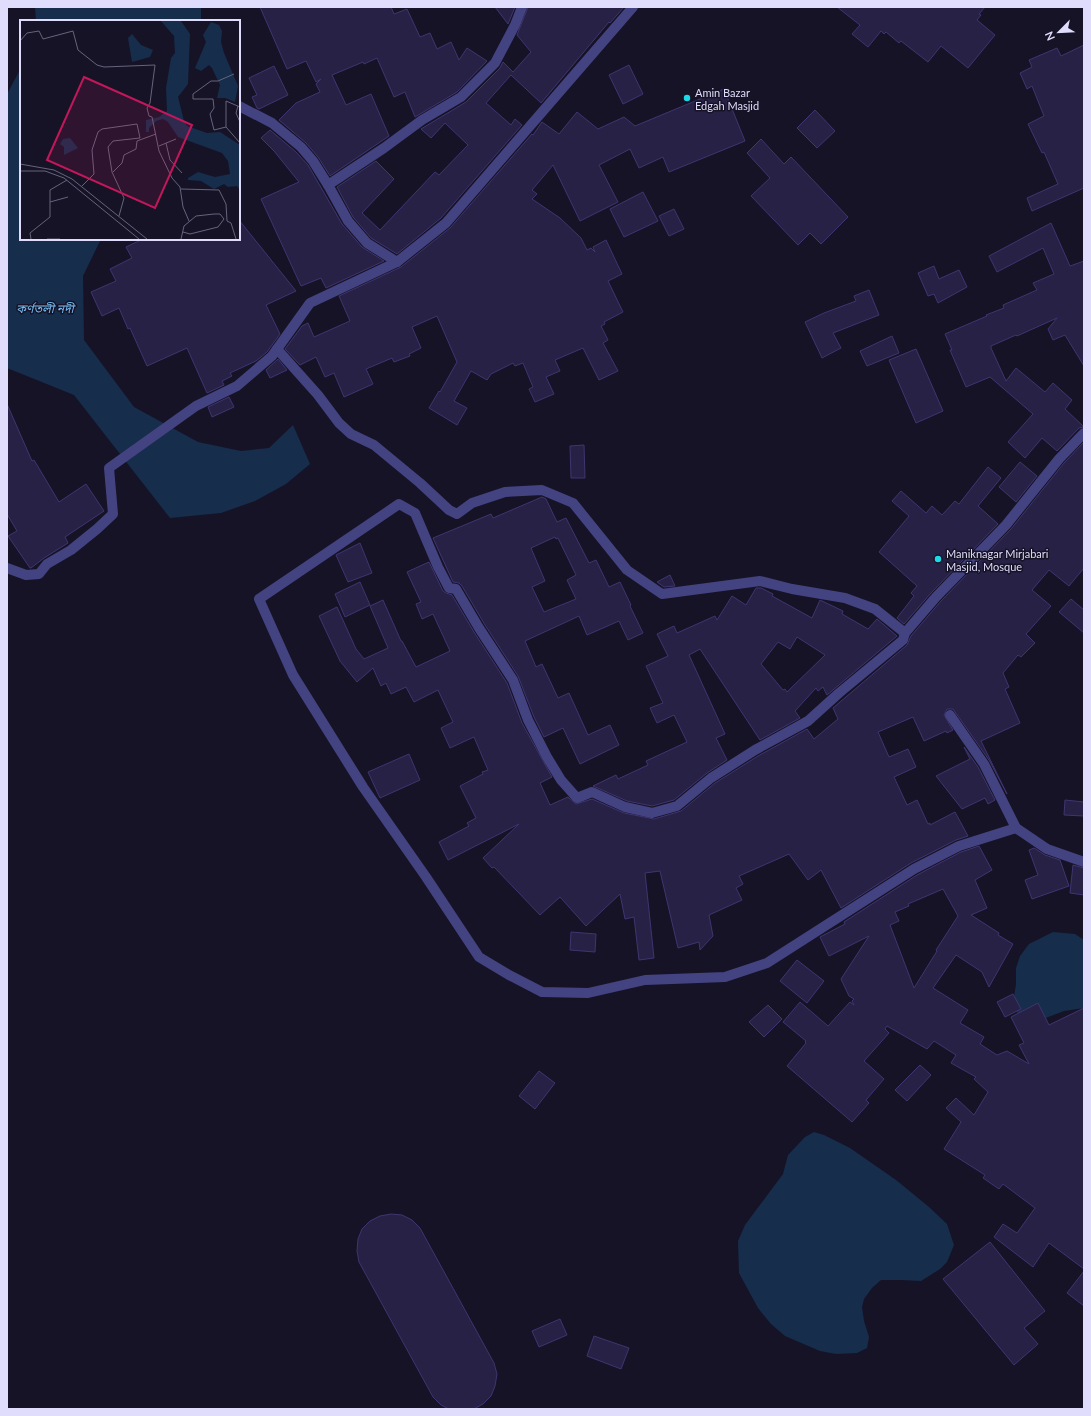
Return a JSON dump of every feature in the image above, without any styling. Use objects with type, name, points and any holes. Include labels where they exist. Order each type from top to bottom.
[{"type":"street","points":[[328,184],[384,148],[422,120],[461,97],[495,63],[515,25],[522,7]]},
{"type":"street","points":[[7,568],[26,575],[39,574],[47,564],[71,550],[113,514],[109,468],[196,406],[236,386],[272,356],[310,303],[397,262],[446,223],[633,7]]},
{"type":"street","points":[[240,107],[272,123],[301,147],[313,161],[328,184],[348,221],[367,243],[397,262]]},
{"type":"street","points":[[277,349],[318,395],[339,423],[351,434],[374,445],[420,483],[449,510],[457,514],[472,503],[505,492],[542,490],[573,503],[627,570],[662,594],[760,581],[792,589],[846,598],[875,609],[905,633]]},
{"type":"street","points":[[1016,828],[958,846],[914,869],[767,963],[725,977],[645,980],[588,993],[542,992],[509,976],[478,957],[363,787],[293,676],[259,599],[399,504],[415,514],[438,567],[449,588],[456,589],[478,628],[514,680],[528,720],[561,780],[577,798],[592,792],[625,807],[652,814],[677,806],[711,778],[755,750],[808,721],[903,640],[905,633],[936,597],[1006,525],[1059,459],[1084,433]]},
{"type":"street","points":[[950,715],[984,764],[1016,828],[1046,849],[1084,862]]},
{"type":"water","points":[[35,7],[201,7],[201,20],[36,20]]},
{"type":"water","name":"কর্ণতলী নদী","points":[[20,70],[20,240],[101,240],[83,276],[84,340],[134,407],[198,442],[241,451],[269,448],[293,425],[310,464],[286,484],[255,501],[221,513],[170,518],[74,395],[7,368],[7,94]]},
{"type":"water","points":[[1053,932],[1075,934],[1084,940],[1084,1008],[1064,1011],[1043,1019],[1019,1016],[1013,1003],[1016,984],[1016,968],[1020,956],[1029,944]]},
{"type":"water","points":[[814,1132],[824,1135],[850,1148],[896,1180],[947,1224],[954,1245],[947,1262],[940,1269],[921,1281],[881,1280],[872,1288],[864,1299],[862,1307],[864,1321],[869,1337],[867,1348],[857,1353],[836,1354],[820,1351],[785,1336],[771,1324],[758,1308],[739,1273],[738,1241],[745,1225],[783,1174],[788,1155],[805,1137]]},
{"type":"building","points":[[260,7],[391,7],[394,14],[407,9],[420,37],[430,33],[437,49],[451,42],[459,60],[467,48],[487,61],[457,92],[415,117],[405,92],[394,97],[377,58],[364,64],[363,62],[332,75],[346,105],[371,94],[389,136],[330,176],[318,157],[306,143],[279,120],[296,103],[320,92],[316,84],[321,79],[316,82],[306,61],[287,69]]},
{"type":"building","points":[[495,7],[515,7],[508,24]]},
{"type":"building","points":[[528,7],[624,7],[610,23],[609,22],[541,103],[511,75],[486,103],[511,125],[515,119],[522,125],[441,218],[397,254],[371,238],[353,217],[337,187],[376,161],[394,179],[362,213],[380,230],[435,172],[439,175],[468,145],[445,123],[431,138],[421,129],[466,102],[500,68],[503,62],[513,72],[531,52],[517,35]]},
{"type":"building","points":[[837,7],[985,7],[979,14],[981,15],[977,20],[995,35],[968,68],[941,46],[928,62],[901,41],[899,43],[886,32],[884,34],[881,31],[868,47],[852,34],[860,25]]},
{"type":"building","points":[[1084,45],[1084,188],[1032,211],[1027,198],[1058,184],[1044,152],[1042,153],[1028,124],[1044,116],[1032,86],[1027,89],[1020,73],[1032,67],[1029,60],[1057,48],[1061,56]]},
{"type":"building","points":[[629,65],[643,94],[623,104],[609,75]]},
{"type":"building","points":[[274,66],[288,95],[259,109],[257,108],[252,97],[257,95],[249,78]]},
{"type":"building","points":[[724,89],[745,141],[669,172],[663,157],[639,168],[630,149],[599,165],[618,202],[580,221],[553,165],[532,190],[537,194],[532,199],[560,218],[581,238],[587,250],[591,248],[595,252],[593,247],[606,240],[622,274],[608,281],[623,312],[604,322],[605,324],[601,326],[608,340],[603,343],[618,371],[599,380],[583,348],[555,360],[560,371],[546,377],[554,394],[535,402],[529,389],[533,387],[523,363],[515,366],[513,363],[491,374],[487,380],[471,371],[454,401],[467,408],[457,425],[429,408],[457,362],[437,316],[412,327],[421,348],[409,354],[410,356],[394,362],[392,358],[366,369],[373,384],[344,397],[334,373],[325,377],[316,357],[300,365],[285,349],[302,326],[308,323],[314,337],[350,321],[339,296],[401,267],[450,228],[532,134],[533,135],[542,122],[559,134],[577,112],[598,129],[624,117],[635,126]]},
{"type":"building","points":[[815,110],[835,131],[817,148],[797,128]]},
{"type":"building","points":[[270,130],[296,152],[308,165],[342,224],[362,247],[384,261],[326,288],[321,278],[301,286],[261,199],[299,182],[274,151],[261,138]]},
{"type":"building","points":[[761,139],[784,164],[791,157],[848,217],[821,244],[810,233],[798,245],[751,196],[770,178],[747,153]]},
{"type":"building","points":[[643,192],[658,221],[624,237],[610,209]]},
{"type":"building","points":[[674,209],[684,229],[669,236],[659,216]]},
{"type":"building","points":[[240,221],[296,291],[266,305],[280,334],[267,352],[256,361],[230,373],[232,376],[222,381],[224,385],[207,393],[187,348],[147,366],[130,328],[128,329],[119,308],[102,316],[91,292],[116,281],[110,269],[132,258],[126,247],[141,240],[240,240]]},
{"type":"building","points":[[1051,223],[1070,266],[1084,261],[1084,366],[1065,335],[1053,340],[1048,329],[1057,318],[991,346],[991,348],[1006,381],[1016,368],[1045,392],[1053,383],[1072,400],[1065,409],[1084,427],[1079,428],[1057,451],[1042,438],[1025,458],[1008,442],[1033,414],[990,377],[966,387],[950,350],[952,350],[945,334],[1004,308],[1003,305],[1037,290],[1033,283],[1054,274],[1043,248],[997,272],[989,256]]},
{"type":"building","points":[[934,266],[939,279],[959,270],[967,287],[938,303],[934,294],[928,296],[918,273]]},
{"type":"building","points":[[869,290],[879,315],[833,333],[841,348],[822,358],[805,322],[856,301],[854,296]]},
{"type":"building","points":[[892,336],[899,353],[867,366],[860,351]]},
{"type":"building","points":[[916,349],[943,411],[916,423],[889,360]]},
{"type":"building","points":[[278,359],[287,370],[270,378],[266,370]]},
{"type":"building","points":[[229,397],[234,407],[212,417],[208,407]]},
{"type":"building","points":[[7,404],[32,461],[34,460],[59,502],[86,484],[104,511],[65,537],[68,543],[31,568],[8,536],[17,531],[7,514]]},
{"type":"building","points":[[1084,442],[1084,568],[1069,586],[1049,570],[1032,590],[1051,606],[1026,634],[1035,643],[1021,657],[1018,655],[1003,673],[1009,687],[1005,689],[1020,723],[981,741],[1007,794],[989,760],[953,709],[947,709],[944,715],[953,730],[947,733],[946,731],[924,741],[913,717],[878,732],[889,757],[908,749],[916,767],[894,777],[907,805],[917,800],[928,824],[930,823],[930,825],[955,812],[968,836],[956,840],[911,863],[841,908],[821,870],[808,880],[789,854],[739,876],[743,884],[736,888],[742,900],[709,915],[713,936],[700,950],[699,942],[678,948],[660,871],[645,873],[654,958],[639,960],[634,917],[625,919],[620,894],[586,926],[560,897],[540,915],[494,867],[492,868],[483,858],[519,824],[448,860],[439,842],[469,826],[467,823],[476,818],[460,786],[483,774],[482,772],[488,770],[474,737],[450,748],[441,728],[453,722],[438,690],[414,702],[406,687],[391,694],[386,683],[381,686],[373,668],[357,682],[340,661],[319,616],[337,607],[356,649],[364,659],[388,648],[370,606],[383,600],[401,641],[416,667],[450,651],[433,614],[422,619],[416,604],[421,602],[407,572],[429,562],[443,591],[452,595],[507,683],[522,723],[552,777],[540,783],[550,805],[568,797],[576,804],[592,799],[624,813],[654,819],[681,811],[715,783],[758,756],[807,729],[814,739],[838,719],[833,708],[907,645],[911,636],[941,601],[1011,529],[1064,463]]},
{"type":"building","points":[[584,445],[585,478],[571,478],[570,446]]},
{"type":"building","points":[[1020,462],[1037,476],[1016,502],[999,487]]},
{"type":"building","points":[[988,467],[1001,478],[978,506],[998,524],[931,593],[904,624],[897,618],[914,596],[911,593],[917,586],[879,552],[909,516],[892,501],[901,491],[926,513],[932,506],[942,515],[955,501],[959,504]]},
{"type":"building","points":[[542,497],[546,499],[557,522],[566,518],[589,563],[596,560],[609,587],[620,582],[643,633],[628,640],[619,621],[587,635],[579,616],[525,641],[536,667],[542,664],[558,698],[569,693],[588,735],[610,725],[619,745],[580,764],[563,728],[544,737],[534,717],[518,676],[462,586],[459,583],[453,582],[433,538],[491,514],[493,518]],"holes":[[[555,537],[556,539],[558,538],[576,575],[567,580],[576,599],[544,612],[532,587],[545,581],[531,548]]]},
{"type":"building","points":[[360,543],[372,573],[348,582],[336,555]]},
{"type":"building","points":[[670,575],[675,586],[664,587],[657,582]]},
{"type":"building","points":[[360,582],[370,605],[345,617],[335,594]]},
{"type":"building","points":[[756,588],[761,588],[773,594],[772,596],[812,618],[820,600],[843,611],[842,614],[868,629],[877,619],[897,636],[827,695],[823,687],[818,691],[816,688],[795,711],[800,718],[760,740],[700,649],[689,655],[725,734],[716,738],[727,760],[707,773],[674,800],[652,806],[627,801],[593,786],[616,775],[618,779],[648,765],[646,761],[687,742],[674,715],[657,723],[650,708],[663,703],[646,666],[668,656],[657,634],[674,626],[677,633],[715,616],[717,620],[732,596],[746,605]],"holes":[[[797,637],[825,655],[787,692],[785,689],[783,690],[761,664],[778,642],[790,649]]]},
{"type":"building","points":[[1071,599],[1084,610],[1084,633],[1059,612]]},
{"type":"building","points":[[964,747],[978,767],[995,800],[988,804],[985,798],[962,809],[936,776],[970,759]]},
{"type":"building","points":[[409,754],[420,780],[380,798],[368,772]]},
{"type":"building","points":[[1065,800],[1084,802],[1084,816],[1064,815]]},
{"type":"building","points":[[979,846],[992,870],[975,880],[987,908],[971,915],[1013,944],[989,987],[982,972],[956,955],[933,988],[968,1010],[960,1023],[984,1037],[980,1044],[997,1055],[1007,1051],[1029,1064],[1019,1045],[1024,1043],[1011,1017],[1038,1003],[1049,1025],[1084,1008],[1084,1269],[1049,1243],[1033,1267],[994,1237],[1003,1224],[1017,1233],[1035,1208],[1003,1184],[999,1189],[983,1178],[985,1175],[944,1149],[961,1122],[946,1108],[956,1098],[974,1115],[988,1092],[974,1079],[976,1077],[951,1063],[956,1055],[934,1041],[927,1049],[887,1026],[885,1029],[889,1033],[864,1061],[884,1079],[866,1100],[869,1103],[852,1122],[787,1066],[806,1043],[806,1041],[783,1022],[800,1002],[828,1026],[850,1002],[854,1005],[852,1001],[854,999],[849,996],[841,979],[869,936],[829,956],[820,937],[845,924],[844,922],[917,875],[961,852]],"holes":[[[943,889],[958,916],[936,950],[937,951],[914,988],[890,925],[899,921],[895,912],[909,906],[908,904]]]},
{"type":"building","points":[[1034,848],[1045,855],[1060,860],[1069,886],[1032,899],[1025,880],[1038,875],[1029,850]]},
{"type":"building","points":[[1073,865],[1084,868],[1084,895],[1070,893]]},
{"type":"building","points":[[571,932],[596,934],[595,952],[570,950]]},
{"type":"building","points":[[797,960],[824,981],[807,1003],[780,981]]},
{"type":"building","points":[[1013,994],[1021,1009],[1005,1017],[997,1002]]},
{"type":"building","points":[[768,1005],[782,1019],[764,1037],[749,1022]]},
{"type":"building","points":[[920,1065],[931,1075],[907,1101],[895,1090]]},
{"type":"building","points":[[539,1071],[555,1083],[535,1109],[519,1096]]},
{"type":"building","points":[[391,1214],[402,1215],[412,1220],[420,1228],[494,1363],[497,1374],[495,1386],[491,1396],[483,1404],[474,1409],[449,1409],[441,1405],[433,1397],[359,1262],[357,1251],[358,1239],[362,1229],[370,1221],[380,1216]]},
{"type":"building","points":[[990,1242],[1045,1311],[1024,1328],[1038,1344],[1014,1365],[943,1279]]},
{"type":"building","points":[[1084,1271],[1084,1306],[1067,1293]]},
{"type":"building","points":[[560,1319],[567,1335],[539,1347],[532,1331]]},
{"type":"building","points":[[594,1336],[629,1348],[621,1369],[587,1356]]},
{"type":"place","name":"Amin Bazar Edgah Masjid","points":[[687,98]]},
{"type":"place","name":"Maniknagar Mirjabari Masjid, Mosque","points":[[938,559]]}]
